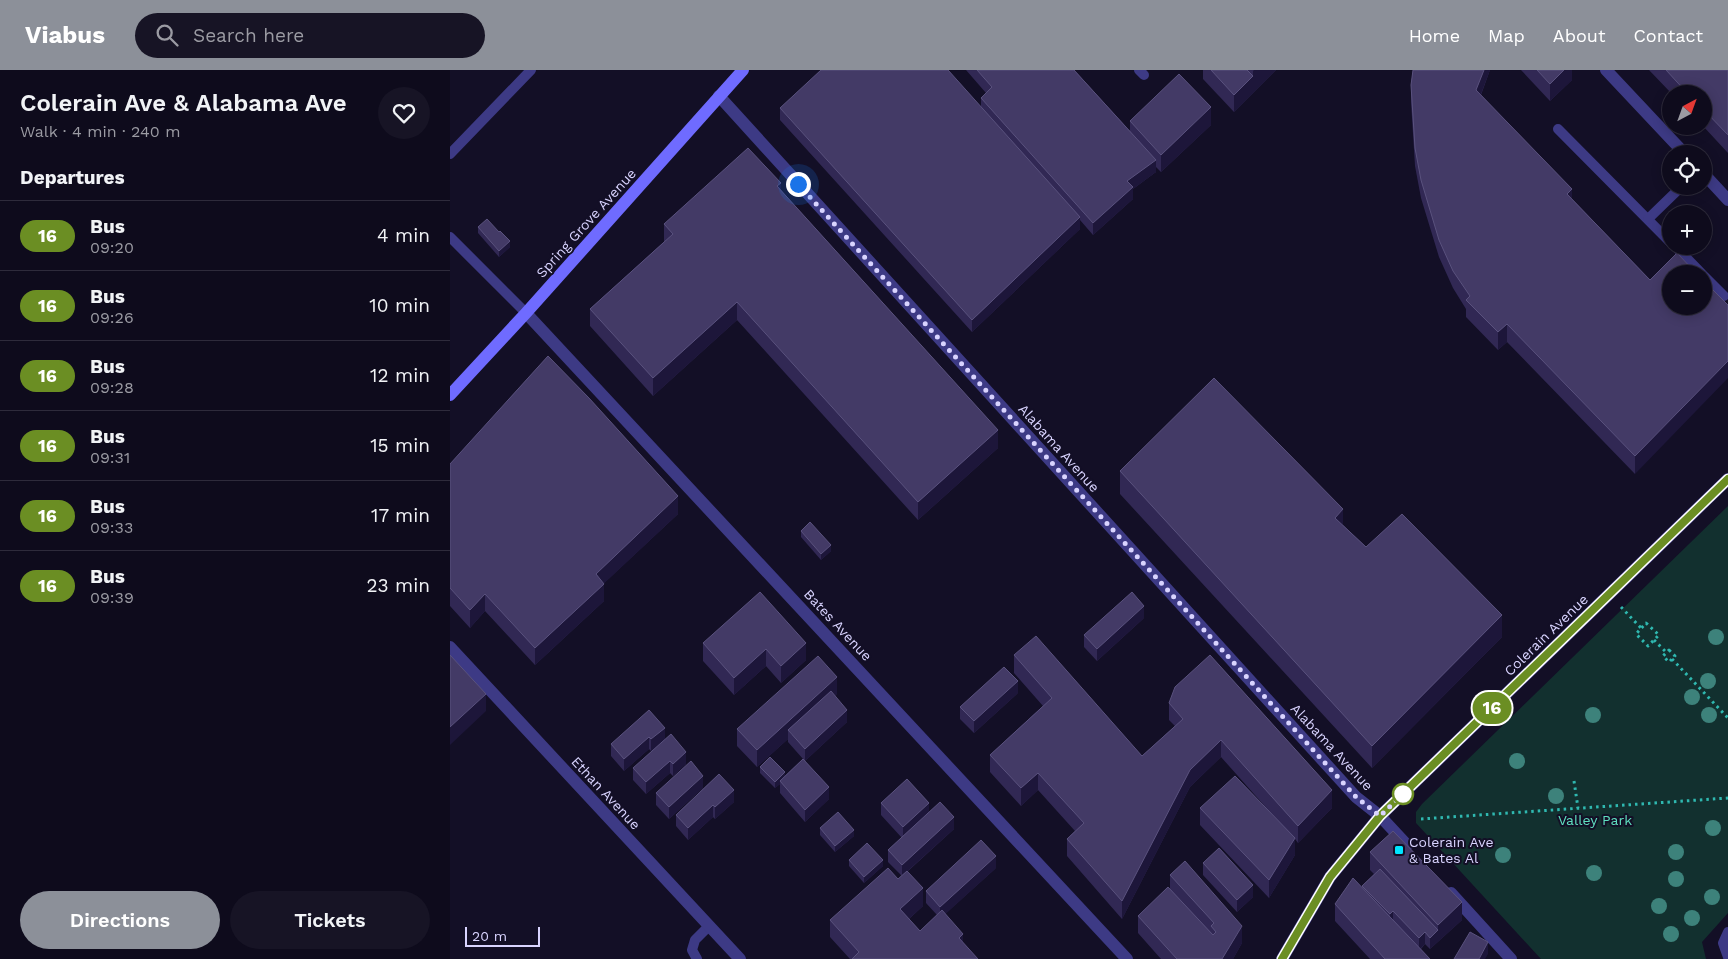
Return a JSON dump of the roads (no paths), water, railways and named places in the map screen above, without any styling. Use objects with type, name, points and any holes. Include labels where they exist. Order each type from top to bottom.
[{"type":"main road","name":"Spring Grove Avenue","points":[[450,395],[526,313],[743,70]]},
{"type":"street","points":[[1606,70],[1677,145]]},
{"type":"street","name":"Alabama Avenue","points":[[719,96],[1356,797],[1380,816],[1418,857]]},
{"type":"street","points":[[1712,183],[1728,200]]},
{"type":"street","name":"Bates Avenue","points":[[526,313],[1127,959]]},
{"type":"street","name":"Colerain Avenue","points":[[1284,958],[1330,877],[1380,816],[1728,479]]},
{"type":"street","name":"Ethan Avenue","points":[[450,647],[740,959]]},
{"type":"street","points":[[1444,886],[1511,959]]},
{"type":"lane","points":[[450,154],[531,70]]},
{"type":"lane","points":[[1558,129],[1662,234]]},
{"type":"lane","points":[[1648,219],[1673,195]]},
{"type":"lane","points":[[450,237],[526,313]]},
{"type":"lane","points":[[1683,255],[1693,265]]},
{"type":"lane","points":[[1712,284],[1724,296]]},
{"type":"lane","points":[[697,959],[692,950],[695,940],[710,926]]},
{"type":"lane","points":[[1728,932],[1723,943],[1728,957]]},
{"type":"place","name":"Colerain Ave & Bates Al","points":[[1399,850]]},
{"type":"park label","name":"Valley Park","points":[[1595,820]]}]
